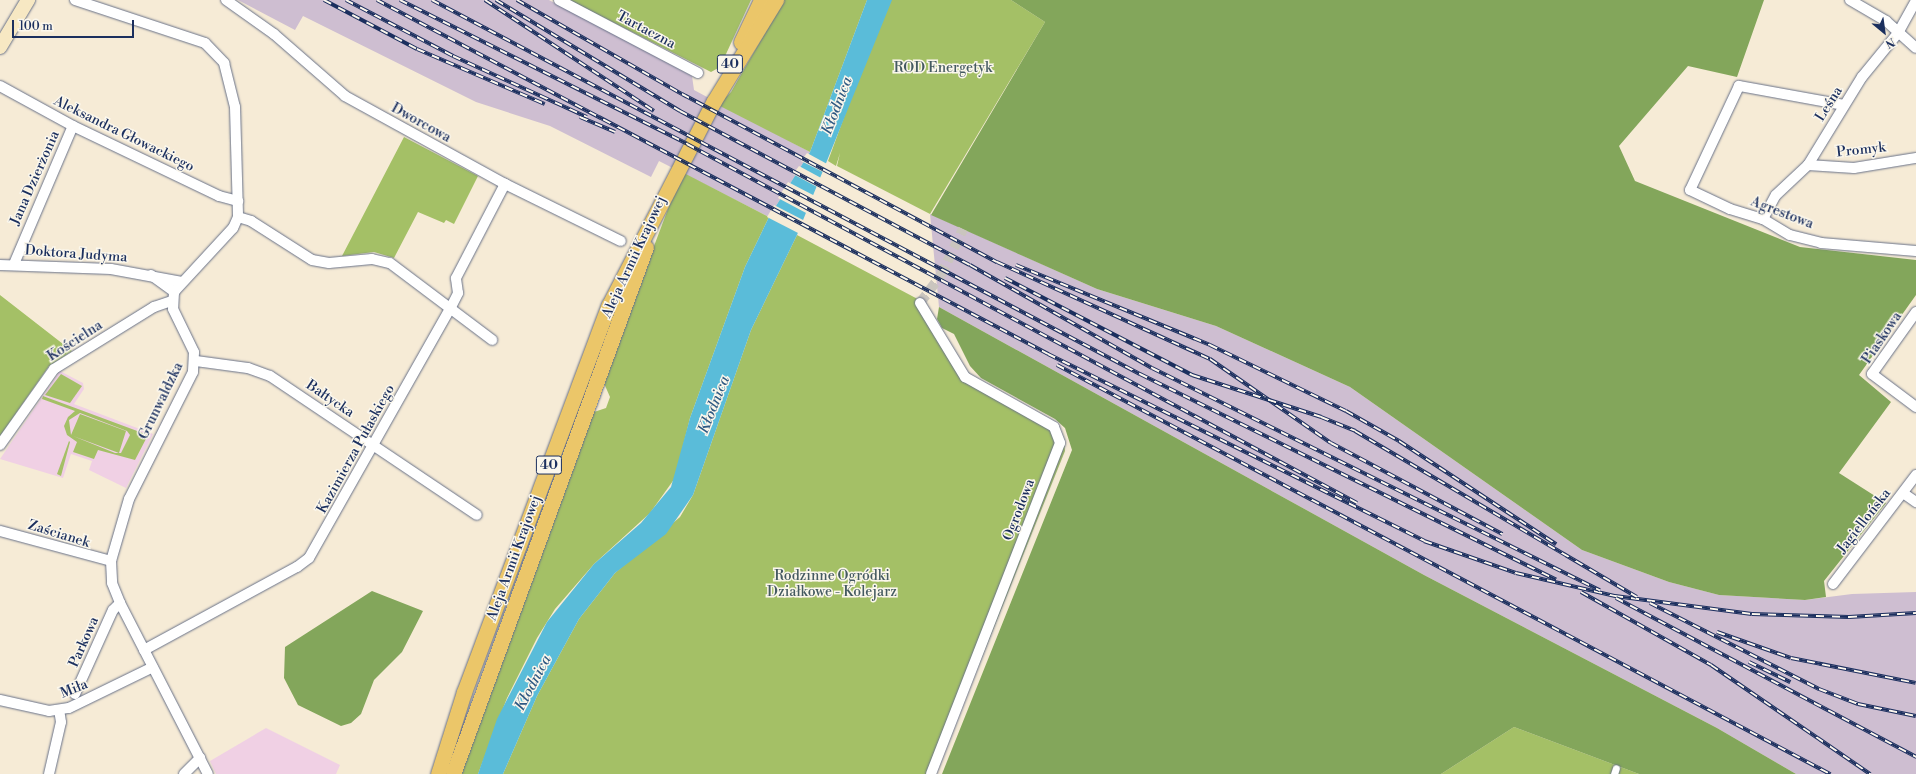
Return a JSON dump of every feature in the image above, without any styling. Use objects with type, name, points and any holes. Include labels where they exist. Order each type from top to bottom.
[{"type":"main road","points":[[0,34],[19,0]]},
{"type":"main road","points":[[0,47],[28,0]]},
{"type":"main road","name":"Aleja Armii Krajowej","points":[[714,101],[761,0]]},
{"type":"main road","name":"Aleja Armii Krajowej","points":[[438,774],[464,692],[609,305],[677,169],[714,101],[776,0]]},
{"type":"main road","name":"Aleja Armii Krajowej","points":[[453,774],[524,574],[677,169]]},
{"type":"street","points":[[75,0],[205,43],[214,50],[228,74],[235,107],[238,217],[233,228],[182,282],[172,297],[150,274]]},
{"type":"street","name":"Dworcowa","points":[[226,0],[274,34],[345,96],[505,184],[621,241]]},
{"type":"street","name":"Tartaczna","points":[[559,0],[698,73]]},
{"type":"street","points":[[1850,0],[1886,21],[1916,48]]},
{"type":"street","name":"Leśna","points":[[1762,219],[1776,195],[1808,165],[1844,105],[1898,33],[1916,1]]},
{"type":"street","name":"Aleksandra Głowackiego","points":[[0,86],[73,126],[219,196],[238,201]]},
{"type":"street","name":"Agrestowa","points":[[1844,105],[1739,86],[1690,190],[1730,209],[1762,219],[1790,235],[1821,243],[1916,251]]},
{"type":"street","name":"Jana Dzierżonia","points":[[14,264],[73,126]]},
{"type":"street","name":"Promyk","points":[[1808,165],[1854,168],[1916,158]]},
{"type":"street","name":"Kazimierza Pułaskiego","points":[[144,650],[304,563],[320,542],[450,309],[458,293],[456,278],[505,184]]},
{"type":"street","points":[[238,217],[250,221],[312,260],[329,263],[372,259],[390,263],[492,340]]},
{"type":"street","name":"Doktora Judyma","points":[[0,265],[53,264],[150,274],[182,282]]},
{"type":"street","name":"Grunwaldzka","points":[[172,297],[196,361],[188,383],[128,499],[110,562],[112,582],[120,603],[208,774]]},
{"type":"street","name":"Kościelna","points":[[0,446],[54,370],[172,297]]},
{"type":"street","name":"Ogrodowa","points":[[921,307],[966,377],[1054,426],[1060,444],[931,774]]},
{"type":"street","name":"Piaskowa","points":[[1916,312],[1872,374],[1916,407]]},
{"type":"street","name":"Bałtycka","points":[[196,361],[248,368],[270,376],[477,515]]},
{"type":"street","name":"Jagiellońska","points":[[1833,584],[1916,475]]},
{"type":"street","points":[[1903,493],[1916,502]]},
{"type":"street","name":"Zaścianek","points":[[0,531],[110,562]]},
{"type":"street","name":"Parkowa","points":[[75,694],[113,610],[120,603]]},
{"type":"street","name":"Miła","points":[[0,700],[59,710],[80,704],[153,666]]},
{"type":"street","points":[[49,774],[61,722],[59,710]]},
{"type":"street","points":[[184,774],[200,758]]},
{"type":"shaded area","points":[[238,0],[549,0],[692,76],[694,90],[810,152],[769,217],[659,161],[651,177],[550,126],[476,102],[303,16],[295,30]]},
{"type":"shaded area","points":[[930,214],[1097,289],[1216,326],[1350,387],[1582,550],[1669,582],[1719,595],[1805,600],[1852,594],[1916,592],[1916,774],[1796,774],[1717,728],[1424,575],[939,307]]},
{"type":"shaded area","points":[[60,371],[83,383],[84,389],[74,404],[153,434],[126,488],[89,470],[92,461],[71,454],[63,478],[0,459]]},
{"type":"shaded area","points":[[266,728],[340,765],[336,774],[216,774],[210,761]]},
{"type":"green space","points":[[569,0],[751,0],[720,67],[711,72]]},
{"type":"green space","points":[[784,0],[867,0],[810,152],[718,105],[731,92]]},
{"type":"green space","name":"ROD Energetyk","points":[[887,0],[1011,0],[1045,22],[930,214],[837,166],[840,153],[836,166],[828,161]]},
{"type":"green space","points":[[1011,0],[1764,0],[1737,77],[1688,66],[1619,146],[1635,181],[1800,247],[1916,260],[1916,295],[1859,375],[1891,402],[1839,473],[1886,503],[1824,581],[1826,597],[1805,600],[1719,595],[1669,582],[1582,550],[1350,387],[1216,326],[1097,289],[931,215],[1045,22]]},
{"type":"green space","points":[[404,137],[478,176],[454,224],[446,220],[444,223],[418,212],[394,258],[374,252],[342,256]]},
{"type":"green space","points":[[682,172],[769,217],[745,267],[690,418],[675,478],[650,513],[594,564],[555,609],[537,638],[507,698],[478,774],[460,774],[591,413],[606,408],[610,397],[603,381]]},
{"type":"green space","name":"Rodzinne Ogródki Działkowe - Kolejarz","points":[[797,235],[927,304],[926,312],[965,379],[1023,411],[1064,439],[1065,451],[935,774],[503,774],[537,696],[579,619],[615,573],[680,517],[693,495],[751,330]]},
{"type":"green space","points":[[0,295],[72,351],[49,366],[0,436]]},
{"type":"green space","points":[[939,307],[1424,575],[1717,728],[1796,774],[1639,774],[1514,727],[1441,774],[942,774],[1072,450],[1065,428],[1055,419],[981,378],[970,366],[954,334],[942,328],[937,319]]},
{"type":"green space","points":[[61,374],[82,386],[70,403],[45,395]]},
{"type":"green space","points":[[43,396],[148,435],[135,460],[98,450],[94,459],[73,452],[77,442],[67,435],[64,426],[68,417],[75,411],[42,399]],"holes":[[[80,413],[127,431],[130,435],[121,453],[119,453],[126,431],[80,414],[71,435],[69,420]],[[73,436],[119,453],[115,453]]]},
{"type":"green space","points":[[69,441],[70,442],[61,476],[57,474]]},
{"type":"green space","points":[[372,591],[423,611],[402,652],[374,680],[361,714],[351,723],[341,726],[298,705],[284,678],[285,647]]},
{"type":"green space","points":[[1514,727],[1639,774],[1441,774]]},
{"type":"water","name":"Kłodnica","points":[[867,0],[892,0],[797,235],[751,330],[693,495],[666,534],[615,573],[579,619],[537,696],[503,774],[478,774],[497,719],[547,622],[594,564],[641,523],[671,487],[690,418],[745,267],[769,217],[810,152]]},
{"type":"pier","points":[[807,153],[829,165],[825,173],[801,161]]},
{"type":"pier","points":[[799,166],[823,179],[819,188],[793,174]]},
{"type":"pier","points":[[788,182],[815,196],[808,214],[778,198]]},
{"type":"pier","points":[[774,205],[805,221],[800,234],[767,217]]},
{"type":"tunnel","points":[[920,303],[941,275],[963,229]]},
{"type":"railway","points":[[324,0],[417,49],[545,104]]},
{"type":"railway","points":[[346,0],[453,56],[587,117]]},
{"type":"railway","points":[[377,0],[1048,354],[1424,541],[1516,573],[1615,596],[1752,614],[1849,617],[1916,613]]},
{"type":"railway","points":[[400,0],[687,144],[1357,503]]},
{"type":"railway","points":[[432,0],[1140,374],[1556,580]]},
{"type":"railway","points":[[485,0],[654,111]]},
{"type":"railway","points":[[496,0],[680,111],[970,265],[1152,368],[1600,590]]},
{"type":"railway","points":[[517,0],[682,94],[997,262],[1210,359],[1331,443],[1502,534]]},
{"type":"railway","points":[[580,117],[615,132]]},
{"type":"railway","points":[[1016,265],[1210,345],[1346,411],[1399,441],[1556,544]]},
{"type":"railway","points":[[1005,278],[1192,375],[1321,417],[1355,431],[1637,597]]},
{"type":"railway","points":[[1057,365],[1830,774]]},
{"type":"railway","points":[[1581,592],[1711,665],[1870,774]]},
{"type":"railway","points":[[1616,598],[1916,757]]},
{"type":"railway","points":[[1650,603],[1819,689],[1858,704],[1916,716]]},
{"type":"railway","points":[[1717,632],[1791,658],[1916,683]]},
{"type":"railway","points":[[1749,662],[1790,682]]}]
